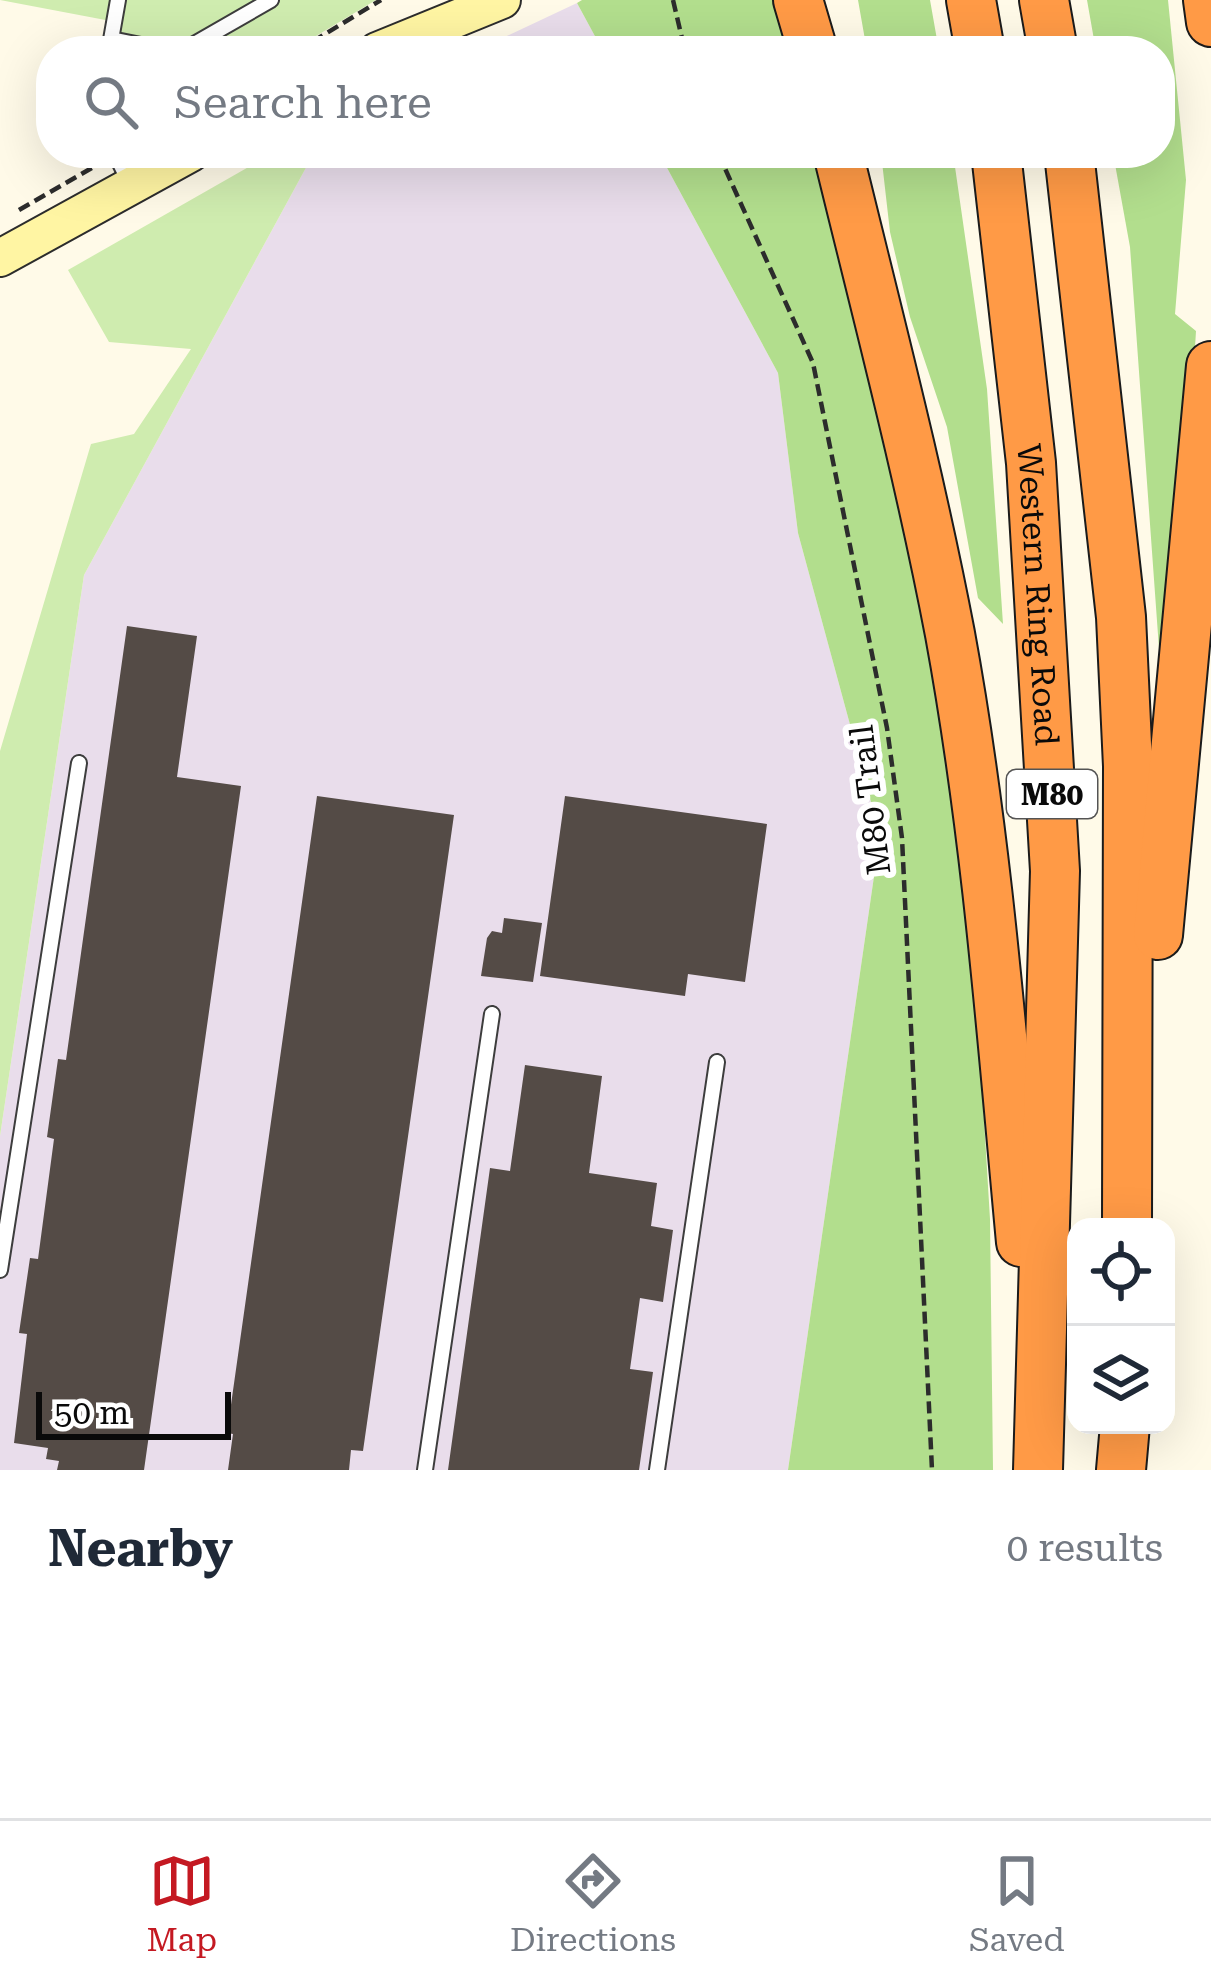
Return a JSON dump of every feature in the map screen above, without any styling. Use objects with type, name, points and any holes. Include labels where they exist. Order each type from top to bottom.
[{"type":"highway","points":[[799,0],[809,36]]},
{"type":"highway","points":[[829,0],[837,36]]},
{"type":"highway","points":[[971,0],[977,36]]},
{"type":"highway","points":[[1044,0],[1050,36]]},
{"type":"highway","points":[[1208,0],[1211,22]]},
{"type":"highway","points":[[842,168],[950,636],[988,880],[1038,1454]]},
{"type":"highway","points":[[854,168],[860,242]]},
{"type":"highway","name":"Western Ring Road","points":[[998,168],[1031,463],[1055,871],[1038,1454]]},
{"type":"highway","name":"M80","points":[[1072,168],[1121,616],[1128,788],[1127,1218]]},
{"type":"highway","points":[[1141,1218],[1164,829],[1211,366]]},
{"type":"highway","points":[[1121,1470],[1124,1434]]},
{"type":"main road","points":[[396,36],[439,0]]},
{"type":"main road","points":[[411,36],[502,0]]},
{"type":"main road","points":[[0,258],[115,168]]},
{"type":"lane","points":[[112,36],[118,0]]},
{"type":"lane","points":[[208,36],[271,0]]},
{"type":"lane","points":[[0,1270],[79,763]]},
{"type":"lane","points":[[425,1470],[491,1014]]},
{"type":"lane","points":[[658,1470],[716,1062]]},
{"type":"path","points":[[322,36],[381,0]]},
{"type":"path","points":[[673,0],[681,36]]},
{"type":"path","points":[[0,220],[111,168]]},
{"type":"path","name":"M80 Trail","points":[[725,168],[813,363],[887,728],[902,838],[932,1470]]},
{"type":"shaded area","points":[[577,3],[595,36],[507,36]]},
{"type":"shaded area","points":[[306,168],[667,168],[778,373],[798,533],[880,835],[788,1470],[0,1470],[0,1136],[84,575]]},
{"type":"green space","points":[[0,0],[376,0],[316,36],[113,36],[116,22]]},
{"type":"green space","points":[[782,0],[791,36],[595,36],[577,3]]},
{"type":"green space","points":[[858,0],[930,0],[936,36],[864,36]]},
{"type":"green space","points":[[1087,0],[1168,0],[1172,36],[1093,36]]},
{"type":"green space","points":[[1175,70],[1186,180],[1175,314],[1196,331],[1173,705],[1163,704],[1130,247],[1116,168],[1175,168]]},
{"type":"green space","points":[[247,168],[306,168],[84,575],[0,1136],[0,751],[91,444],[134,434],[191,349],[109,342],[68,270]]},
{"type":"green space","points":[[667,168],[825,168],[937,636],[970,887],[990,1219],[993,1470],[788,1470],[880,835],[798,533],[778,373]]},
{"type":"green space","points":[[883,168],[955,168],[987,389],[1003,624],[978,598],[947,427],[910,317],[890,232]]},
{"type":"building","points":[[127,626],[197,636],[177,777],[241,786],[144,1470],[57,1470],[59,1461],[46,1459],[48,1448],[14,1443],[27,1334],[19,1333],[30,1258],[38,1259],[54,1139],[47,1137],[58,1059],[66,1060]]},
{"type":"building","points":[[317,796],[454,815],[363,1451],[351,1450],[349,1470],[228,1470],[233,1434],[227,1433]]},
{"type":"building","points":[[565,796],[767,824],[745,982],[688,974],[685,996],[540,976]]},
{"type":"building","points":[[504,918],[542,923],[533,982],[481,976],[487,938],[492,931],[502,933]]},
{"type":"building","points":[[525,1065],[602,1076],[589,1173],[657,1183],[651,1226],[673,1230],[663,1302],[640,1298],[630,1369],[653,1372],[639,1470],[448,1470],[490,1168],[510,1171]]}]
